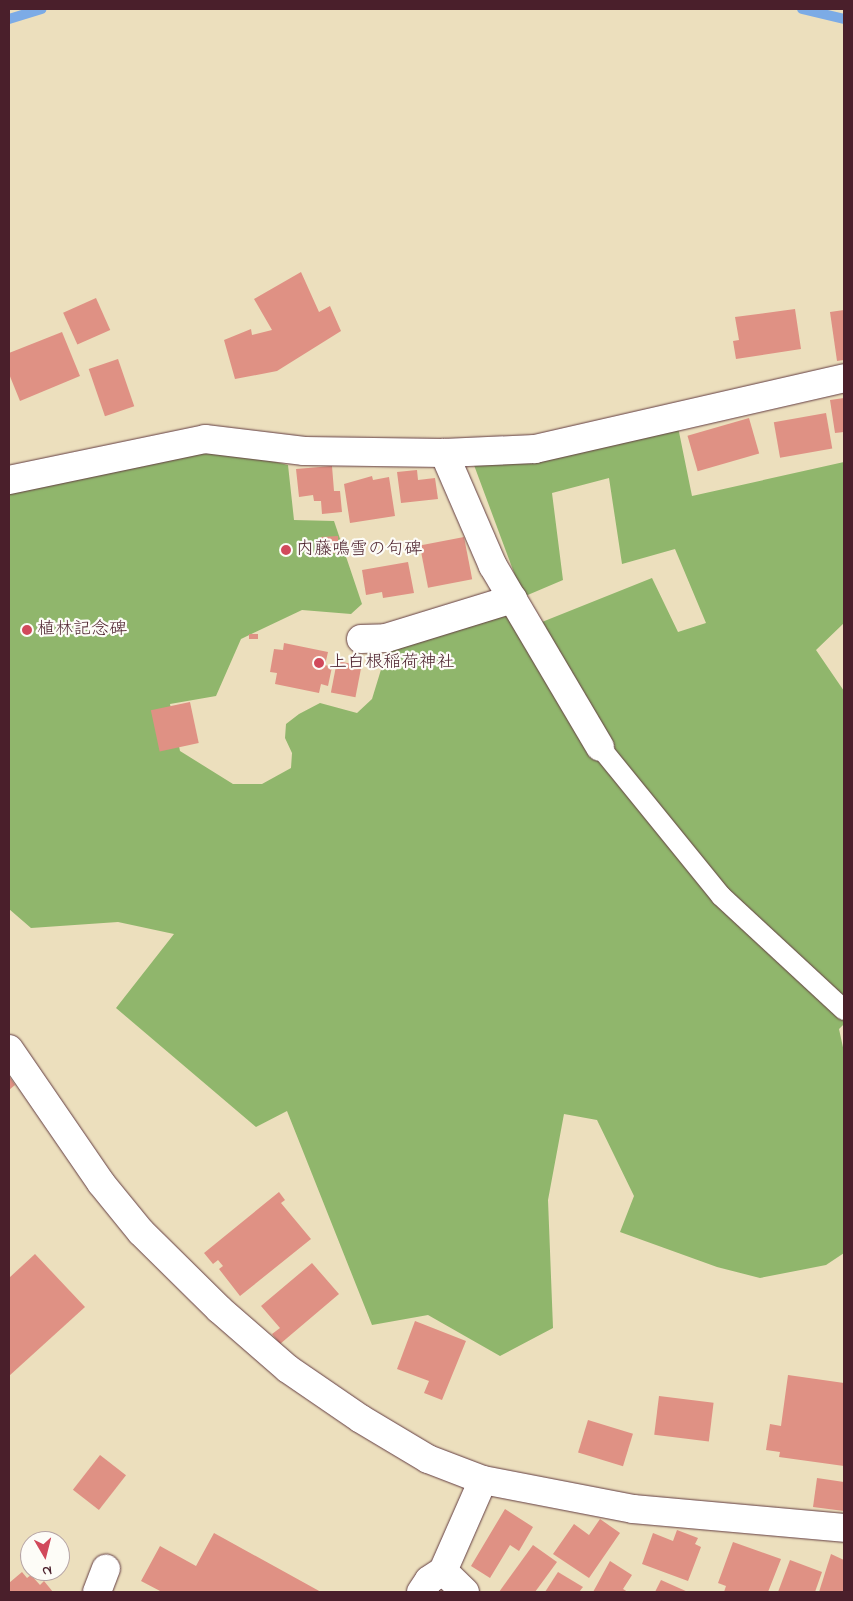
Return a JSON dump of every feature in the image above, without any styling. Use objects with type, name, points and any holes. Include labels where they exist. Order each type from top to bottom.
[{"type":"street","points":[[9,480],[205,439],[304,451],[444,454],[535,449],[844,378]]},
{"type":"street","points":[[444,454],[493,566],[600,747]]},
{"type":"street","points":[[361,639],[386,638],[513,599]]},
{"type":"street","points":[[9,1049],[106,1190],[141,1232],[219,1309],[288,1369],[360,1418],[428,1459],[483,1480],[633,1509],[844,1528]]},
{"type":"street","points":[[421,1592],[429,1580],[443,1571],[483,1480]]},
{"type":"street","points":[[443,1571],[465,1592]]},
{"type":"lane","points":[[600,747],[720,896],[844,1010]]},
{"type":"green space","points":[[678,427],[692,496],[844,462],[844,623],[816,650],[844,691],[844,1024],[839,1029],[844,1052],[844,1253],[826,1265],[760,1278],[717,1267],[620,1232],[634,1196],[597,1120],[564,1114],[548,1200],[553,1328],[500,1356],[428,1315],[372,1325],[287,1111],[256,1127],[116,1008],[174,934],[118,922],[31,928],[9,909],[9,487],[206,445],[288,465],[294,520],[334,521],[362,604],[351,614],[302,610],[241,639],[216,696],[170,704],[180,751],[233,784],[262,784],[291,768],[292,753],[285,738],[286,724],[299,714],[320,703],[357,713],[372,699],[387,650],[504,610],[517,632],[652,578],[678,632],[706,623],[675,549],[622,564],[609,478],[552,493],[563,580],[523,597],[471,457]]},
{"type":"building","points":[[301,272],[319,312],[330,306],[341,331],[277,371],[235,379],[224,340],[251,329],[252,335],[272,330],[254,299]]},
{"type":"building","points":[[96,298],[110,330],[77,345],[63,313]]},
{"type":"building","points":[[795,309],[801,349],[736,359],[733,341],[739,340],[735,317]]},
{"type":"building","points":[[844,310],[844,360],[837,361],[830,312]]},
{"type":"building","points":[[62,332],[80,376],[20,401],[9,374],[9,353]]},
{"type":"building","points":[[118,359],[134,406],[105,416],[89,369]]},
{"type":"building","points":[[844,398],[844,432],[835,433],[830,400]]},
{"type":"building","points":[[826,413],[832,448],[780,458],[774,422]]},
{"type":"building","points":[[749,418],[759,454],[698,471],[687,436]]},
{"type":"building","points":[[332,466],[334,491],[340,491],[342,512],[322,514],[321,501],[314,501],[313,495],[299,497],[296,469]]},
{"type":"building","points":[[417,470],[418,480],[435,478],[438,499],[401,503],[397,472]]},
{"type":"building","points":[[372,476],[373,480],[389,477],[395,516],[350,523],[344,484]]},
{"type":"building","points":[[338,536],[339,553],[322,554],[321,537]]},
{"type":"building","points":[[464,537],[472,579],[428,588],[420,546]]},
{"type":"building","points":[[408,562],[414,593],[383,598],[382,592],[366,595],[362,570]]},
{"type":"building","points":[[249,634],[258,634],[258,639],[249,639]]},
{"type":"building","points":[[284,643],[328,652],[325,665],[332,667],[328,686],[321,684],[319,693],[275,684],[277,673],[270,672],[274,649],[283,650]]},
{"type":"building","points":[[337,661],[362,666],[355,697],[331,692]]},
{"type":"building","points":[[190,702],[199,743],[160,751],[151,710]]},
{"type":"building","points":[[9,1076],[15,1085],[9,1090]]},
{"type":"building","points":[[279,1192],[285,1200],[281,1203],[311,1239],[240,1296],[219,1269],[223,1266],[218,1260],[213,1264],[204,1253]]},
{"type":"building","points":[[35,1254],[85,1307],[9,1376],[9,1278]]},
{"type":"building","points":[[312,1263],[339,1294],[280,1344],[272,1334],[280,1328],[261,1306]]},
{"type":"building","points":[[415,1321],[466,1341],[442,1400],[424,1393],[429,1381],[397,1369]]},
{"type":"building","points":[[788,1375],[844,1383],[844,1466],[779,1457],[780,1452],[766,1450],[770,1424],[781,1426]]},
{"type":"building","points":[[659,1396],[714,1403],[709,1441],[654,1435]]},
{"type":"building","points":[[588,1420],[633,1434],[623,1466],[578,1453]]},
{"type":"building","points":[[100,1455],[126,1475],[99,1510],[73,1490]]},
{"type":"building","points":[[817,1478],[844,1482],[844,1511],[813,1507]]},
{"type":"building","points":[[505,1509],[533,1527],[519,1551],[510,1545],[490,1578],[471,1566]]},
{"type":"building","points":[[600,1519],[620,1533],[589,1578],[553,1554],[574,1524],[589,1535]]},
{"type":"building","points":[[677,1530],[698,1538],[695,1544],[701,1547],[688,1581],[642,1564],[653,1533],[673,1541]]},
{"type":"building","points":[[214,1533],[321,1592],[162,1592],[141,1581],[160,1546],[196,1566]]},
{"type":"building","points":[[733,1542],[781,1559],[768,1592],[724,1592],[726,1586],[718,1583]]},
{"type":"building","points":[[533,1545],[557,1562],[535,1592],[499,1592]]},
{"type":"building","points":[[831,1554],[844,1560],[844,1592],[819,1592]]},
{"type":"building","points":[[790,1560],[822,1572],[815,1592],[778,1592]]},
{"type":"building","points":[[610,1561],[632,1575],[623,1589],[628,1592],[593,1592]]},
{"type":"building","points":[[558,1572],[583,1587],[579,1592],[545,1592]]},
{"type":"building","points":[[20,1574],[20,1581],[36,1581],[40,1585],[44,1581],[53,1592],[9,1592],[9,1583]]},
{"type":"building","points":[[661,1580],[688,1592],[655,1592]]},
{"type":"waterway","points":[[9,19],[41,9]]},
{"type":"waterway","points":[[802,9],[844,19]]},
{"type":"place","name":"内藤鳴雪の句碑","points":[[286,550]]},
{"type":"place","name":"植林記念碑","points":[[27,630]]},
{"type":"place","name":"上白根稲荷神社","points":[[319,663]]}]
